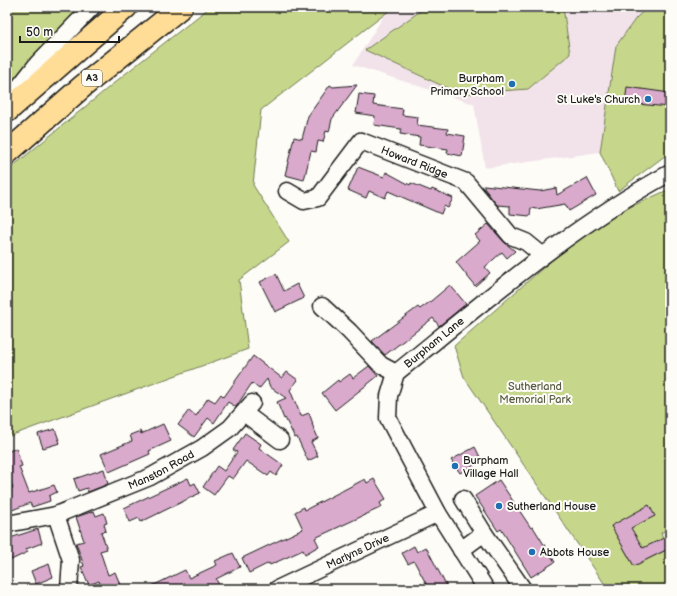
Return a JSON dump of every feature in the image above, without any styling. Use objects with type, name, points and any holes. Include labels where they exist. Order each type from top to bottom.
[{"type":"highway","points":[[7,111],[126,7]]},
{"type":"highway","name":"A3","points":[[7,153],[82,86],[181,7]]},
{"type":"street","points":[[7,102],[38,63],[92,7]]},
{"type":"street","name":"Howard Ridge","points":[[287,191],[304,201],[318,198],[361,141],[466,182],[511,236],[526,242],[542,255]]},
{"type":"street","name":"Burpham Lane","points":[[486,589],[438,513],[388,418],[389,396],[396,372],[542,255],[588,222],[670,173]]},
{"type":"street","points":[[322,306],[349,331],[381,365],[396,372]]},
{"type":"street","name":"Manston Road","points":[[7,524],[56,515],[150,477],[202,448],[230,428],[248,408],[280,440]]},
{"type":"street","points":[[463,499],[484,533],[524,589]]},
{"type":"street","name":"Marlyns Drive","points":[[277,589],[438,513]]},
{"type":"street","points":[[56,515],[71,560],[69,589]]},
{"type":"street","points":[[461,550],[484,533]]},
{"type":"shaded area","name":"Burpham Primary School","points":[[394,7],[648,7],[636,18],[616,46],[600,152],[485,168],[474,104],[353,65],[385,14]]},
{"type":"green space","points":[[7,7],[80,7],[47,46],[7,87]]},
{"type":"green space","points":[[210,7],[394,7],[261,110],[253,185],[289,242],[239,280],[248,349],[7,437],[7,174],[12,167],[125,74]]},
{"type":"green space","points":[[426,7],[563,7],[570,54],[528,89],[460,94],[365,50]]},
{"type":"green space","points":[[648,7],[670,7],[670,152],[618,191],[600,152],[616,46],[636,18]]},
{"type":"green space","name":"Sutherland Memorial Park","points":[[670,189],[670,528],[661,533],[663,539],[643,548],[611,526],[634,566],[668,549],[670,553],[670,589],[608,589],[464,377],[454,346],[568,246],[621,211]]},
{"type":"building","points":[[330,85],[333,87],[357,85],[332,119],[329,132],[326,131],[323,142],[318,141],[316,152],[311,151],[304,180],[285,175],[294,137],[302,139],[308,116]]},
{"type":"building","name":"St Luke's Church","points":[[627,87],[670,93],[670,107],[625,103]]},
{"type":"building","points":[[359,94],[374,96],[373,105],[403,109],[402,115],[418,117],[417,125],[448,129],[447,133],[465,136],[462,156],[447,153],[448,149],[419,145],[420,137],[400,134],[401,129],[374,125],[375,116],[356,113]]},
{"type":"building","points":[[358,167],[384,177],[386,172],[410,185],[411,183],[431,191],[432,189],[453,198],[448,208],[444,206],[441,214],[388,191],[385,198],[369,191],[366,198],[348,190]]},
{"type":"building","points":[[587,178],[596,195],[569,211],[565,204],[536,209],[531,208],[530,216],[510,214],[510,206],[497,205],[484,188],[484,185],[540,191],[556,188],[557,195]]},
{"type":"building","points":[[488,224],[504,242],[515,251],[507,258],[502,252],[485,267],[490,273],[475,286],[456,262],[480,241],[475,235]]},
{"type":"building","points":[[276,274],[284,291],[297,284],[304,298],[275,312],[260,282]]},
{"type":"building","points":[[450,285],[466,304],[439,326],[433,318],[385,355],[372,341],[418,307],[420,309]]},
{"type":"building","points":[[253,356],[282,378],[287,372],[298,380],[290,390],[301,416],[309,413],[318,438],[311,442],[318,456],[308,461],[297,437],[295,438],[285,418],[284,419],[277,402],[286,398],[270,387],[267,379],[259,389],[252,383],[236,407],[228,402],[214,423],[208,418],[194,437],[178,425],[189,410],[196,416],[208,398],[215,402],[221,394],[224,397]]},
{"type":"building","points":[[369,366],[378,376],[335,410],[322,393],[338,380],[339,382],[350,374],[353,378]]},
{"type":"building","points":[[163,424],[171,441],[149,451],[150,454],[109,472],[101,454],[132,441],[130,435],[140,431],[141,434]]},
{"type":"building","points":[[55,429],[60,443],[43,448],[38,434]]},
{"type":"building","points":[[245,433],[261,444],[259,448],[283,465],[276,476],[271,472],[268,476],[246,461],[233,479],[228,476],[214,495],[203,487],[217,466],[224,471],[237,452],[233,450]]},
{"type":"building","points":[[475,447],[482,461],[460,473],[451,460]]},
{"type":"building","points":[[16,448],[22,466],[19,467],[29,493],[54,485],[57,492],[49,496],[50,501],[32,507],[30,503],[7,512],[7,491],[13,488],[7,472],[7,452]]},
{"type":"building","points":[[104,469],[108,484],[88,492],[87,488],[78,491],[74,479]]},
{"type":"building","points":[[188,478],[191,485],[195,483],[200,493],[141,522],[139,518],[130,522],[124,508]]},
{"type":"building","points":[[365,479],[367,483],[374,479],[386,499],[380,503],[382,507],[315,538],[319,546],[305,554],[303,550],[270,565],[269,563],[249,573],[242,558],[303,529],[295,512],[304,507],[305,510]]},
{"type":"building","points":[[499,480],[531,528],[533,527],[555,562],[531,577],[501,529],[498,531],[475,496]]},
{"type":"building","points":[[649,505],[655,516],[631,528],[643,548],[670,535],[670,548],[634,566],[611,526]]},
{"type":"building","points":[[94,511],[96,516],[104,513],[107,523],[104,524],[106,531],[101,532],[107,549],[100,551],[108,575],[115,572],[122,589],[102,589],[99,581],[89,585],[81,567],[84,566],[76,543],[84,541],[76,517]]},
{"type":"building","points":[[38,529],[42,543],[26,549],[28,552],[11,560],[7,551],[7,539]]},
{"type":"building","points":[[414,546],[417,552],[426,547],[448,589],[429,589],[414,561],[408,564],[402,553]]},
{"type":"building","points":[[233,553],[240,567],[216,579],[219,585],[212,589],[146,589],[185,570],[189,578],[217,565],[215,561]]},
{"type":"building","points":[[49,564],[53,577],[36,584],[31,571]]},
{"type":"place","name":"Burpham Primary School","points":[[512,84]]},
{"type":"place","name":"St Luke's Church","points":[[648,99]]},
{"type":"place","name":"Burpham Village Hall","points":[[455,466]]},
{"type":"place","name":"Sutherland House","points":[[499,506]]},
{"type":"place","name":"Abbots House","points":[[532,552]]}]
